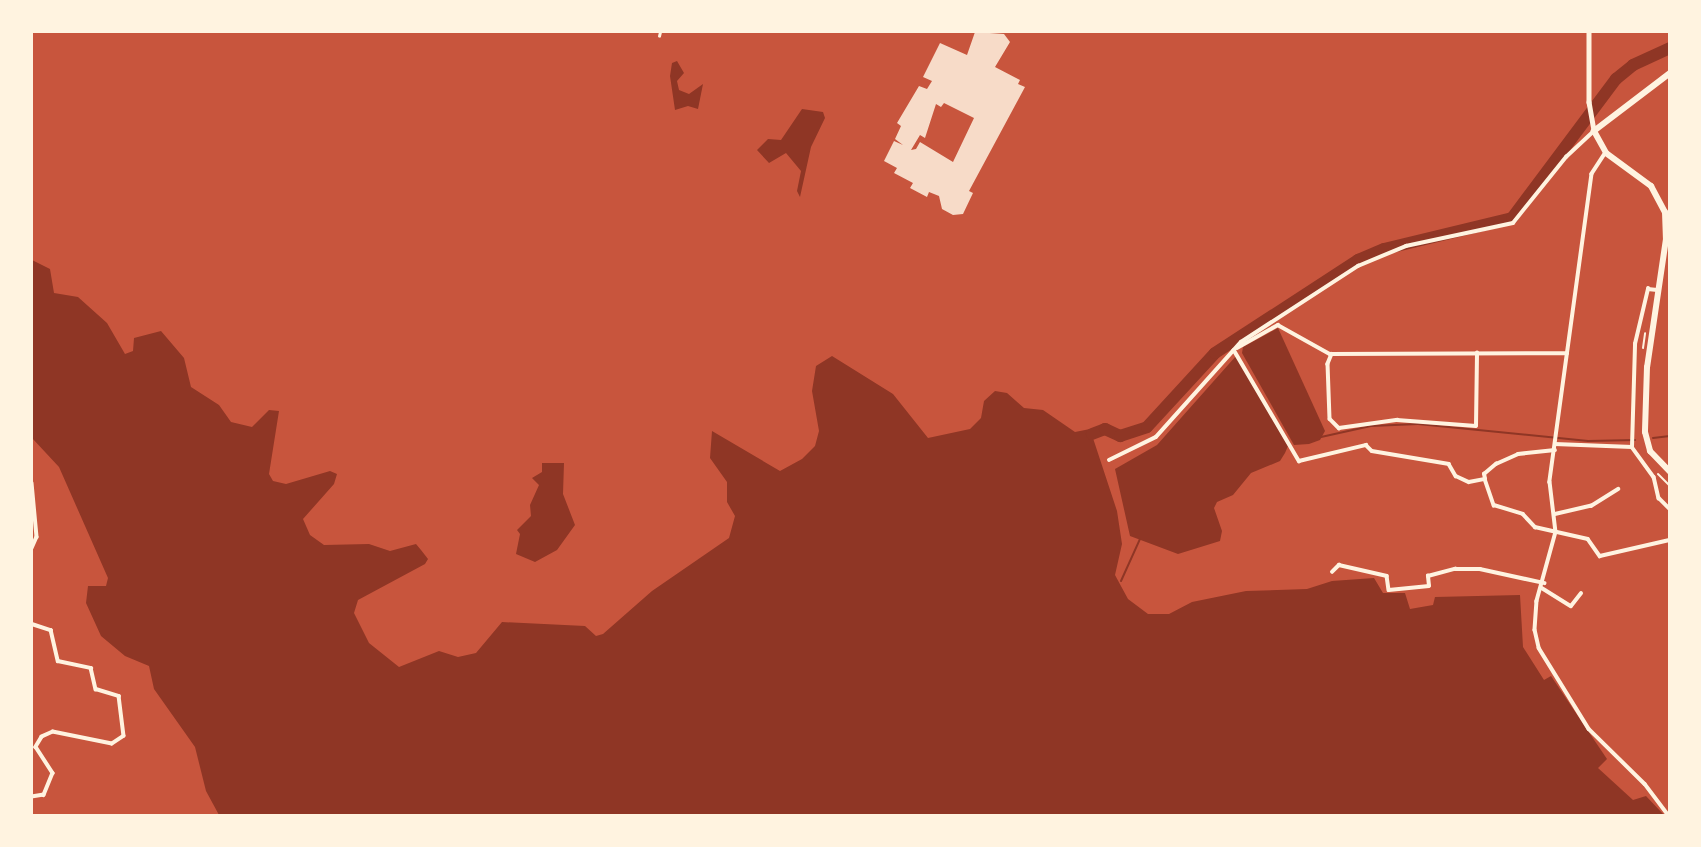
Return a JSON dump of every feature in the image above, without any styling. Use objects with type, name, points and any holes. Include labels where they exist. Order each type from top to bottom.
[{"type":"main road","points":[[1670,73],[1594,131],[1606,153],[1643,178],[1664,206],[1667,228],[1647,367],[1645,432],[1650,451],[1670,472]]},
{"type":"street","points":[[659,36],[660,32]]},
{"type":"street","points":[[1110,460],[1156,437],[1234,350],[1257,329],[1379,256],[1513,223],[1566,157],[1594,131],[1589,102],[1589,32]]},
{"type":"street","points":[[1606,153],[1592,174],[1550,482],[1556,532],[1535,631],[1539,648],[1589,729],[1645,784],[1669,816]]},
{"type":"street","points":[[1657,290],[1648,289],[1635,344],[1632,447],[1654,477],[1659,498],[1670,509]]},
{"type":"street","points":[[1234,350],[1278,325],[1332,355],[1567,353]]},
{"type":"street","points":[[1234,350],[1298,461],[1366,445],[1372,450],[1449,464],[1463,480],[1485,479]]},
{"type":"street","points":[[1332,355],[1328,364],[1335,427],[1397,420],[1476,426],[1477,353]]},
{"type":"street","points":[[1555,444],[1632,447]]},
{"type":"street","points":[[1555,450],[1518,454],[1496,464],[1484,474],[1494,505],[1556,532],[1588,539],[1600,556],[1670,540]]},
{"type":"street","points":[[32,483],[37,537],[32,548]]},
{"type":"street","points":[[1555,514],[1591,506],[1618,489]]},
{"type":"street","points":[[1332,572],[1339,565],[1387,576],[1389,590],[1429,586],[1428,576],[1455,569],[1480,569],[1544,583]]},
{"type":"street","points":[[1542,588],[1571,606],[1581,593]]},
{"type":"street","points":[[32,625],[51,630],[58,661],[91,668],[96,689],[119,695],[124,736],[112,744],[53,732],[42,737],[36,747],[53,774],[44,795],[32,797]]},
{"type":"path","points":[[1670,187],[1670,205]]},
{"type":"shaded area","points":[[677,61],[684,73],[677,81],[679,90],[689,94],[703,84],[698,109],[688,106],[675,110],[670,76],[672,63]]},
{"type":"shaded area","points":[[802,109],[823,112],[825,118],[811,147],[800,197],[797,191],[801,171],[786,153],[769,163],[757,150],[768,139],[781,140]]},
{"type":"shaded area","points":[[32,260],[50,269],[54,293],[78,297],[107,323],[125,354],[133,351],[134,338],[161,331],[184,358],[191,387],[219,405],[231,422],[252,427],[269,410],[279,411],[269,474],[273,481],[286,484],[330,471],[337,474],[334,484],[303,519],[310,535],[324,545],[369,544],[390,551],[416,544],[428,559],[425,564],[358,600],[354,613],[369,643],[399,667],[439,651],[458,657],[476,653],[502,622],[585,626],[596,636],[603,634],[652,591],[729,538],[735,516],[727,502],[727,482],[710,458],[712,431],[780,471],[802,459],[815,446],[819,431],[812,391],[816,366],[832,356],[893,394],[928,438],[970,429],[981,418],[984,401],[995,391],[1007,393],[1024,408],[1043,410],[1075,432],[1090,429],[1117,511],[1122,544],[1115,575],[1128,599],[1148,614],[1169,614],[1192,602],[1246,591],[1307,589],[1332,581],[1374,578],[1383,593],[1405,593],[1410,609],[1433,605],[1435,597],[1520,595],[1523,647],[1544,680],[1551,676],[1607,759],[1598,768],[1633,800],[1646,796],[1664,815],[219,815],[206,791],[195,747],[154,689],[149,666],[125,656],[101,636],[86,603],[88,586],[106,586],[108,578],[59,467],[32,438]]},
{"type":"shaded area","points":[[1278,328],[1325,431],[1320,440],[1309,444],[1294,445],[1242,353],[1243,347]]},
{"type":"shaded area","points":[[1236,356],[1288,446],[1285,453],[1280,461],[1251,473],[1233,495],[1217,502],[1214,508],[1222,531],[1220,541],[1178,554],[1130,536],[1115,469],[1157,445]]},
{"type":"shaded area","points":[[542,463],[564,463],[563,494],[575,525],[557,550],[535,562],[516,554],[520,534],[517,530],[531,516],[530,505],[539,485],[532,478],[542,472]]},
{"type":"building","points":[[975,32],[1004,34],[1010,42],[995,67],[1020,80],[1018,84],[1025,87],[969,191],[973,193],[963,214],[953,215],[942,209],[939,196],[929,192],[927,197],[910,188],[913,183],[894,173],[897,168],[884,161],[894,141],[903,145],[895,139],[901,126],[897,123],[919,86],[927,89],[932,81],[923,77],[940,43],[967,55]],"holes":[[[944,103],[974,118],[953,162],[920,142],[916,149],[911,150],[920,135],[925,138],[936,104],[941,107]]]},
{"type":"waterway","points":[[1092,434],[1105,429],[1120,436],[1147,427],[1215,353],[1358,260],[1384,249],[1512,218],[1616,79],[1633,65],[1670,48]]},
{"type":"waterway","points":[[1321,437],[1371,426],[1418,424],[1588,441],[1635,440]]},
{"type":"waterway","points":[[1653,438],[1670,436]]},
{"type":"waterway","points":[[1121,581],[1140,539]]}]
